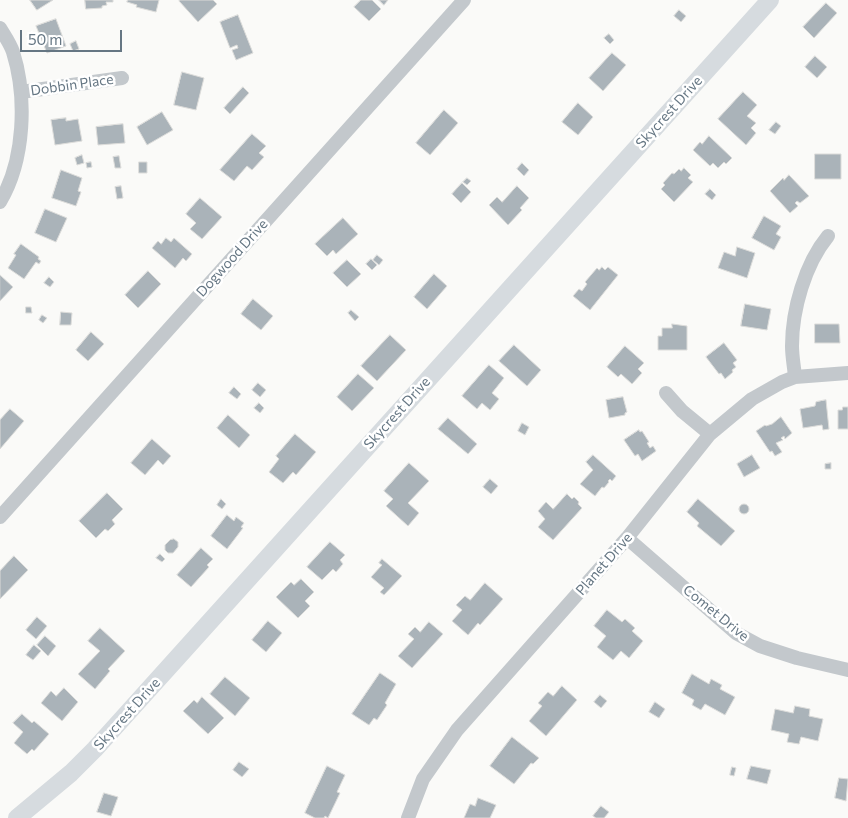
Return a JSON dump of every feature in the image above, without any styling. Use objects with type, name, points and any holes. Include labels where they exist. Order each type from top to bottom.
[{"type":"main road","name":"Skycrest Drive","points":[[17,818],[71,773],[102,742],[770,0]]},
{"type":"street","name":"Dogwood Drive","points":[[0,517],[464,0]]},
{"type":"street","points":[[0,28],[12,50],[21,92],[22,120],[14,169],[1,200]]},
{"type":"street","name":"Dobbin Place","points":[[21,92],[122,78]]},
{"type":"street","points":[[795,377],[792,347],[797,303],[816,252],[828,236]]},
{"type":"street","name":"Planet Drive","points":[[408,818],[423,778],[457,730],[627,538],[710,434],[752,399],[782,382],[795,377],[848,373]]},
{"type":"street","points":[[666,392],[682,411],[710,434]]},
{"type":"street","name":"Comet Drive","points":[[627,538],[736,633],[760,646],[797,658],[848,670]]},
{"type":"building","points":[[30,0],[53,0],[37,10]]},
{"type":"building","points":[[85,0],[113,0],[113,2],[106,2],[107,5],[102,6],[102,8],[86,9]]},
{"type":"building","points":[[128,0],[159,0],[156,12],[136,7],[137,5],[127,2]]},
{"type":"building","points":[[180,0],[213,0],[217,4],[198,22]]},
{"type":"building","points":[[361,0],[372,0],[381,9],[369,21],[354,7]]},
{"type":"building","points":[[379,0],[388,0],[384,5]]},
{"type":"building","points":[[826,3],[837,13],[814,38],[803,27]]},
{"type":"building","points":[[679,10],[686,16],[681,22],[674,16]]},
{"type":"building","points":[[238,15],[253,53],[236,60],[232,50],[238,48],[237,45],[230,48],[220,22]]},
{"type":"building","points":[[56,19],[66,46],[47,53],[36,26]]},
{"type":"building","points":[[609,34],[614,40],[610,44],[604,38]]},
{"type":"building","points":[[76,41],[79,49],[73,51],[70,44]]},
{"type":"building","points":[[612,53],[626,65],[603,91],[589,78]]},
{"type":"building","points":[[815,56],[827,67],[817,78],[805,67]]},
{"type":"building","points":[[182,72],[204,78],[196,110],[174,105]]},
{"type":"building","points":[[243,87],[249,93],[230,114],[224,108]]},
{"type":"building","points":[[743,92],[757,105],[747,116],[756,123],[751,128],[756,133],[746,145],[718,119]]},
{"type":"building","points":[[578,103],[593,117],[578,135],[562,122]]},
{"type":"building","points":[[444,110],[458,123],[430,155],[416,143]]},
{"type":"building","points":[[162,112],[173,130],[147,145],[137,127]]},
{"type":"building","points":[[66,118],[66,121],[78,119],[82,141],[55,145],[51,120]]},
{"type":"building","points":[[776,122],[781,126],[775,134],[769,130]]},
{"type":"building","points":[[123,124],[125,143],[98,145],[96,127]]},
{"type":"building","points":[[252,134],[266,146],[259,153],[264,157],[252,170],[247,166],[234,181],[220,170]]},
{"type":"building","points":[[709,136],[732,158],[718,168],[713,163],[710,166],[693,150]]},
{"type":"building","points":[[815,154],[841,154],[841,179],[815,179]]},
{"type":"building","points":[[82,155],[84,163],[77,165],[75,158]]},
{"type":"building","points":[[119,156],[121,168],[115,168],[113,157]]},
{"type":"building","points":[[91,162],[92,167],[87,168],[86,163]]},
{"type":"building","points":[[139,162],[147,162],[147,173],[139,173]]},
{"type":"building","points":[[522,163],[529,170],[524,176],[517,169]]},
{"type":"building","points":[[684,168],[691,175],[688,178],[693,182],[674,202],[661,189],[665,185],[663,183],[672,173],[674,174],[679,169],[681,171]]},
{"type":"building","points":[[61,170],[82,178],[78,191],[81,192],[76,206],[52,198]]},
{"type":"building","points":[[789,175],[809,196],[800,203],[797,201],[795,203],[798,206],[790,213],[770,191],[783,178],[784,180]]},
{"type":"building","points":[[467,178],[471,181],[467,185],[463,182]]},
{"type":"building","points":[[462,183],[471,192],[461,203],[452,194]]},
{"type":"building","points":[[121,186],[123,198],[117,199],[115,187]]},
{"type":"building","points":[[517,186],[529,198],[520,208],[522,210],[508,225],[489,205],[497,197],[502,202]]},
{"type":"building","points":[[710,189],[716,195],[712,200],[705,194]]},
{"type":"building","points":[[200,198],[222,217],[202,239],[190,229],[196,223],[186,214]]},
{"type":"building","points":[[45,209],[67,218],[56,242],[35,233]]},
{"type":"building","points":[[764,216],[781,226],[776,234],[781,237],[774,250],[752,238]]},
{"type":"building","points":[[343,218],[358,234],[336,254],[333,250],[327,256],[315,244]]},
{"type":"building","points":[[166,238],[171,242],[174,238],[192,254],[186,261],[183,258],[175,268],[152,248],[158,241],[161,244]]},
{"type":"building","points":[[21,244],[39,257],[38,259],[41,261],[39,264],[36,262],[24,279],[8,268]]},
{"type":"building","points":[[737,247],[755,253],[747,278],[718,268],[724,252],[735,256]]},
{"type":"building","points":[[377,255],[383,260],[379,265],[373,260]]},
{"type":"building","points":[[371,259],[377,265],[372,270],[366,264]]},
{"type":"building","points":[[347,260],[361,274],[347,287],[333,273]]},
{"type":"building","points":[[602,267],[605,270],[608,267],[618,275],[590,310],[573,296],[579,289],[582,291],[587,284],[585,282],[597,268],[599,270]]},
{"type":"building","points":[[148,271],[161,284],[138,308],[125,295]]},
{"type":"building","points":[[434,274],[447,286],[427,309],[414,297]]},
{"type":"building","points":[[0,275],[13,287],[0,301]]},
{"type":"building","points":[[49,277],[54,282],[50,287],[44,283]]},
{"type":"building","points":[[253,299],[273,316],[261,330],[241,314]]},
{"type":"building","points":[[745,304],[771,309],[767,330],[741,326]]},
{"type":"building","points":[[26,307],[31,307],[32,313],[26,313]]},
{"type":"building","points":[[351,310],[359,317],[355,321],[348,313]]},
{"type":"building","points":[[61,312],[72,313],[71,325],[60,325]]},
{"type":"building","points":[[42,315],[47,318],[43,323],[39,320]]},
{"type":"building","points":[[672,324],[687,326],[687,350],[658,350],[658,336],[662,336],[662,328],[672,328]]},
{"type":"building","points":[[815,324],[839,324],[840,343],[815,343]]},
{"type":"building","points":[[91,332],[104,344],[88,361],[76,350]]},
{"type":"building","points":[[390,335],[406,350],[377,381],[361,366]]},
{"type":"building","points":[[724,343],[737,360],[733,363],[736,367],[732,370],[733,372],[725,379],[706,357]]},
{"type":"building","points":[[514,345],[541,370],[527,386],[499,361]]},
{"type":"building","points":[[625,346],[644,363],[638,369],[642,373],[632,384],[621,374],[618,377],[607,367]]},
{"type":"building","points":[[489,365],[504,378],[492,393],[499,399],[490,410],[482,403],[477,409],[462,396]]},
{"type":"building","points":[[358,374],[374,388],[352,411],[337,397]]},
{"type":"building","points":[[258,383],[266,390],[260,397],[252,390]]},
{"type":"building","points":[[234,387],[241,394],[237,399],[229,393]]},
{"type":"building","points":[[623,397],[627,412],[625,415],[609,418],[606,400]]},
{"type":"building","points":[[826,400],[829,429],[823,430],[822,425],[803,428],[800,409],[815,406],[816,402]]},
{"type":"building","points":[[259,403],[264,408],[260,413],[254,408]]},
{"type":"building","points":[[843,407],[848,407],[848,429],[838,429],[838,410],[842,410]]},
{"type":"building","points":[[10,409],[24,421],[0,449],[0,420]]},
{"type":"building","points":[[228,415],[250,435],[239,448],[217,428]]},
{"type":"building","points":[[781,417],[792,433],[785,439],[784,436],[781,438],[783,440],[776,443],[782,452],[775,456],[772,451],[770,452],[756,431],[765,425],[772,424]]},
{"type":"building","points":[[448,418],[477,444],[468,454],[438,429]]},
{"type":"building","points":[[522,423],[529,427],[525,435],[518,431]]},
{"type":"building","points":[[639,430],[640,432],[642,431],[649,442],[647,443],[650,448],[653,446],[656,451],[642,461],[638,454],[635,456],[624,440]]},
{"type":"building","points":[[295,434],[316,452],[296,475],[293,472],[283,483],[269,472],[279,459],[276,456]]},
{"type":"building","points":[[152,439],[171,456],[163,465],[158,460],[145,475],[131,463]]},
{"type":"building","points":[[593,455],[616,476],[612,481],[610,479],[595,496],[580,484],[593,470],[586,462]]},
{"type":"building","points":[[752,455],[760,468],[744,477],[737,464]]},
{"type":"building","points":[[409,463],[429,481],[408,503],[419,513],[408,526],[386,506],[393,499],[384,491]]},
{"type":"building","points":[[831,463],[831,469],[825,469],[825,464]]},
{"type":"building","points":[[490,479],[498,486],[491,494],[483,487]]},
{"type":"building","points":[[107,493],[123,509],[112,520],[115,524],[108,531],[105,529],[96,538],[79,521]]},
{"type":"building","points":[[567,494],[572,499],[574,497],[582,508],[553,540],[538,527],[545,519],[538,511],[546,502],[553,509]]},
{"type":"building","points":[[221,499],[226,504],[222,509],[217,505]]},
{"type":"building","points":[[698,499],[735,531],[721,546],[697,526],[699,523],[687,512]]},
{"type":"building","points":[[744,504],[749,509],[744,514],[739,509]]},
{"type":"building","points":[[227,515],[234,521],[236,517],[244,523],[241,527],[243,528],[227,549],[211,536]]},
{"type":"building","points":[[174,539],[178,542],[178,547],[173,553],[168,553],[165,550],[165,545]]},
{"type":"building","points":[[330,542],[345,555],[340,560],[343,564],[336,572],[333,569],[322,580],[307,567]]},
{"type":"building","points":[[201,548],[213,559],[207,565],[209,567],[191,587],[177,575]]},
{"type":"building","points":[[160,554],[165,559],[162,562],[156,558]]},
{"type":"building","points":[[14,556],[28,570],[0,599],[0,571]]},
{"type":"building","points":[[382,559],[402,576],[384,595],[380,592],[384,588],[371,577],[382,565],[379,563]]},
{"type":"building","points":[[301,579],[314,592],[305,601],[310,606],[298,618],[276,597],[291,582],[294,585]]},
{"type":"building","points":[[485,583],[503,599],[480,625],[478,623],[468,635],[452,621],[462,610],[456,605],[465,596],[470,600]]},
{"type":"building","points":[[607,610],[622,622],[625,619],[635,628],[632,631],[643,641],[629,658],[621,651],[613,660],[597,647],[606,636],[594,626]]},
{"type":"building","points":[[37,617],[47,626],[36,639],[26,630]]},
{"type":"building","points":[[268,621],[282,633],[266,652],[252,640]]},
{"type":"building","points":[[429,622],[443,634],[412,668],[398,656],[414,639],[408,634],[415,627],[420,632]]},
{"type":"building","points":[[100,628],[125,651],[108,669],[110,671],[95,689],[78,674],[100,651],[88,641]]},
{"type":"building","points":[[45,636],[56,646],[48,656],[37,645]]},
{"type":"building","points":[[34,645],[41,651],[33,660],[26,655]]},
{"type":"building","points":[[380,673],[396,684],[385,703],[387,705],[377,720],[374,718],[369,725],[352,714]]},
{"type":"building","points":[[692,674],[709,684],[711,679],[722,685],[720,689],[735,697],[725,715],[705,704],[701,710],[692,705],[694,700],[682,693]]},
{"type":"building","points":[[225,677],[250,698],[235,716],[210,694]]},
{"type":"building","points":[[562,686],[577,700],[546,736],[529,721],[542,706],[538,703],[548,692],[553,696]]},
{"type":"building","points":[[64,688],[78,702],[62,721],[41,703],[51,691],[56,696]]},
{"type":"building","points":[[600,695],[607,701],[601,708],[594,702]]},
{"type":"building","points":[[202,697],[224,718],[208,734],[183,711],[194,700],[197,703]]},
{"type":"building","points":[[655,702],[665,709],[659,718],[649,712]]},
{"type":"building","points":[[795,706],[810,709],[809,716],[823,719],[818,741],[801,737],[799,744],[787,742],[789,734],[771,730],[775,709],[793,713]]},
{"type":"building","points":[[22,714],[32,723],[34,721],[49,734],[34,751],[32,749],[27,754],[14,743],[23,732],[13,723]]},
{"type":"building","points":[[512,737],[539,758],[533,764],[531,763],[514,784],[490,766]]},
{"type":"building","points":[[239,762],[249,769],[242,777],[233,770]]},
{"type":"building","points":[[327,766],[345,775],[337,792],[340,793],[328,818],[325,816],[324,818],[315,818],[305,813]]},
{"type":"building","points":[[751,766],[771,770],[767,784],[747,779]]},
{"type":"building","points":[[732,767],[736,768],[734,776],[730,775]]},
{"type":"building","points":[[839,778],[848,779],[846,801],[835,798]]},
{"type":"building","points":[[104,793],[118,797],[111,816],[97,812]]},
{"type":"building","points":[[478,798],[496,805],[490,818],[464,818],[470,804],[475,806]]},
{"type":"building","points":[[601,806],[609,812],[604,818],[596,818],[593,816]]}]
